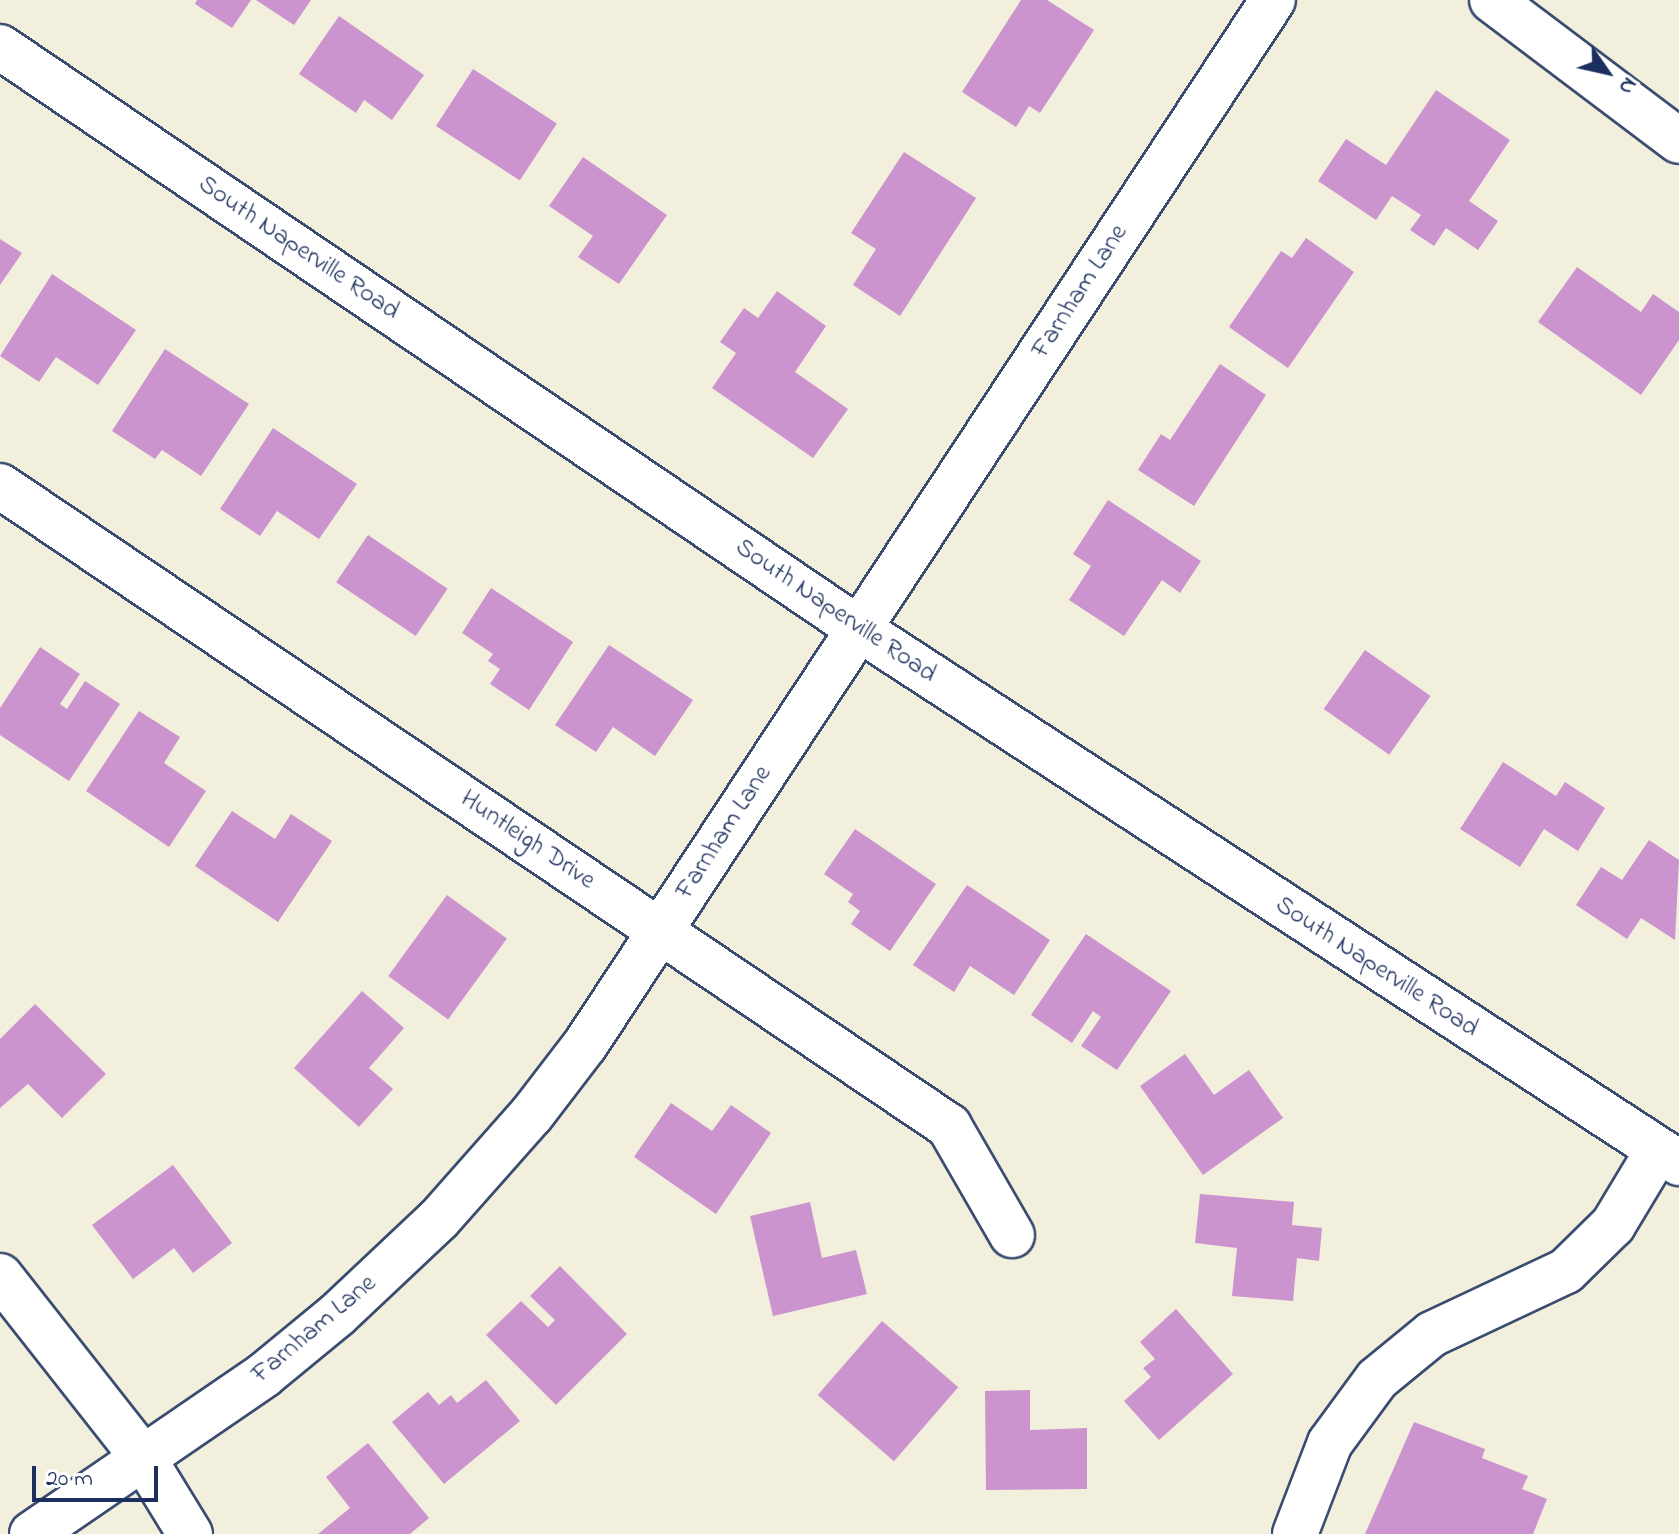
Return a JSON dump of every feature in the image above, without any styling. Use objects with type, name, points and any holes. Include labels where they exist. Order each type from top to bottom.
[{"type":"street","name":"Farnham Lane","points":[[32,1534],[276,1365],[439,1219],[585,1045],[1273,0]]},
{"type":"street","points":[[1492,0],[1679,141]]},
{"type":"street","name":"South Naperville Road","points":[[0,47],[859,629],[1668,1156]]},
{"type":"street","name":"Huntleigh Drive","points":[[0,486],[949,1126],[1012,1235]]},
{"type":"street","points":[[1295,1534],[1330,1443],[1377,1379],[1432,1334],[1566,1271],[1613,1225],[1668,1156]]},
{"type":"street","points":[[0,1276],[144,1459],[190,1534]]},
{"type":"building","points":[[197,0],[251,0],[232,28],[195,4]]},
{"type":"building","points":[[256,0],[311,0],[294,25]]},
{"type":"building","points":[[1021,0],[1047,0],[1094,30],[1040,113],[1029,106],[1016,127],[962,92]]},
{"type":"building","points":[[339,16],[424,75],[392,120],[364,100],[356,113],[299,74]]},
{"type":"building","points":[[473,69],[557,123],[520,180],[436,126]]},
{"type":"building","points":[[1436,90],[1510,140],[1469,201],[1498,221],[1478,250],[1446,228],[1434,246],[1410,230],[1421,215],[1392,196],[1376,220],[1318,181],[1346,139],[1386,165]]},
{"type":"building","points":[[904,152],[976,198],[900,316],[853,285],[876,249],[851,233]]},
{"type":"building","points":[[583,157],[667,215],[619,284],[578,257],[593,236],[549,206]]},
{"type":"building","points":[[1306,238],[1354,272],[1288,368],[1229,327],[1281,251],[1292,258]]},
{"type":"building","points":[[0,239],[22,253],[0,285]]},
{"type":"building","points":[[1577,267],[1641,312],[1653,294],[1679,312],[1679,340],[1641,395],[1538,322]]},
{"type":"building","points":[[52,274],[136,330],[98,385],[56,357],[39,382],[0,356]]},
{"type":"building","points":[[777,291],[826,326],[795,372],[848,409],[813,458],[712,388],[736,353],[720,342],[744,308],[758,318]]},
{"type":"building","points":[[165,349],[249,404],[201,476],[162,450],[155,459],[112,431]]},
{"type":"building","points":[[1220,364],[1266,395],[1194,506],[1138,470],[1161,434],[1170,440]]},
{"type":"building","points":[[273,428],[357,484],[319,539],[277,511],[260,536],[220,509]]},
{"type":"building","points":[[1108,500],[1201,561],[1180,593],[1162,580],[1124,636],[1069,600],[1091,566],[1073,554]]},
{"type":"building","points":[[368,535],[448,589],[416,636],[336,582]]},
{"type":"building","points":[[491,588],[573,642],[529,710],[490,684],[500,669],[488,661],[493,654],[462,633]]},
{"type":"building","points":[[609,645],[693,700],[655,756],[613,727],[596,752],[555,725]]},
{"type":"building","points":[[40,647],[80,674],[60,704],[67,709],[85,681],[120,704],[69,781],[0,735],[0,708]]},
{"type":"building","points":[[1365,650],[1431,696],[1389,755],[1324,709]]},
{"type":"building","points":[[139,711],[180,737],[164,763],[206,791],[169,847],[86,791]]},
{"type":"building","points":[[1503,762],[1556,796],[1565,782],[1605,808],[1578,851],[1544,829],[1520,867],[1460,829]]},
{"type":"building","points":[[232,811],[275,839],[291,814],[332,841],[278,922],[195,866]]},
{"type":"building","points":[[855,829],[936,884],[890,951],[851,924],[860,911],[848,902],[853,894],[824,874]]},
{"type":"building","points":[[1649,840],[1679,860],[1675,940],[1641,918],[1627,939],[1576,905],[1601,867],[1622,880]]},
{"type":"building","points":[[967,885],[1050,940],[1014,995],[970,966],[954,992],[913,965]]},
{"type":"building","points":[[447,895],[507,938],[448,1019],[388,976]]},
{"type":"building","points":[[1086,934],[1171,991],[1117,1070],[1081,1046],[1101,1017],[1093,1011],[1072,1043],[1031,1015]]},
{"type":"building","points":[[362,991],[404,1028],[369,1068],[393,1089],[359,1127],[294,1068]]},
{"type":"building","points":[[35,1004],[106,1074],[62,1118],[28,1084],[0,1108],[0,1039]]},
{"type":"building","points":[[1185,1054],[1214,1095],[1249,1070],[1283,1118],[1203,1175],[1140,1086]]},
{"type":"building","points":[[671,1103],[712,1131],[731,1105],[771,1133],[716,1214],[634,1157]]},
{"type":"building","points":[[173,1165],[232,1243],[193,1273],[174,1248],[133,1279],[92,1225]]},
{"type":"building","points":[[1200,1194],[1294,1202],[1292,1225],[1322,1228],[1319,1261],[1297,1258],[1293,1301],[1232,1296],[1237,1248],[1195,1243]]},
{"type":"building","points":[[810,1202],[822,1258],[856,1250],[867,1294],[773,1316],[750,1216]]},
{"type":"building","points":[[560,1266],[627,1334],[556,1405],[486,1335],[521,1301],[548,1327],[555,1320],[530,1296]]},
{"type":"building","points":[[1176,1309],[1233,1374],[1159,1440],[1124,1401],[1151,1377],[1143,1368],[1155,1359],[1140,1342]]},
{"type":"building","points":[[882,1321],[958,1387],[894,1461],[818,1395]]},
{"type":"building","points":[[486,1380],[520,1421],[444,1484],[392,1422],[428,1392],[439,1405],[451,1395],[457,1403]]},
{"type":"building","points":[[1030,1390],[1030,1430],[1087,1428],[1087,1489],[986,1490],[985,1391]]},
{"type":"building","points":[[1414,1422],[1485,1449],[1482,1458],[1528,1476],[1522,1489],[1547,1499],[1533,1534],[1365,1534]]},
{"type":"building","points":[[368,1443],[429,1518],[410,1534],[318,1534],[350,1508],[326,1477]]}]
